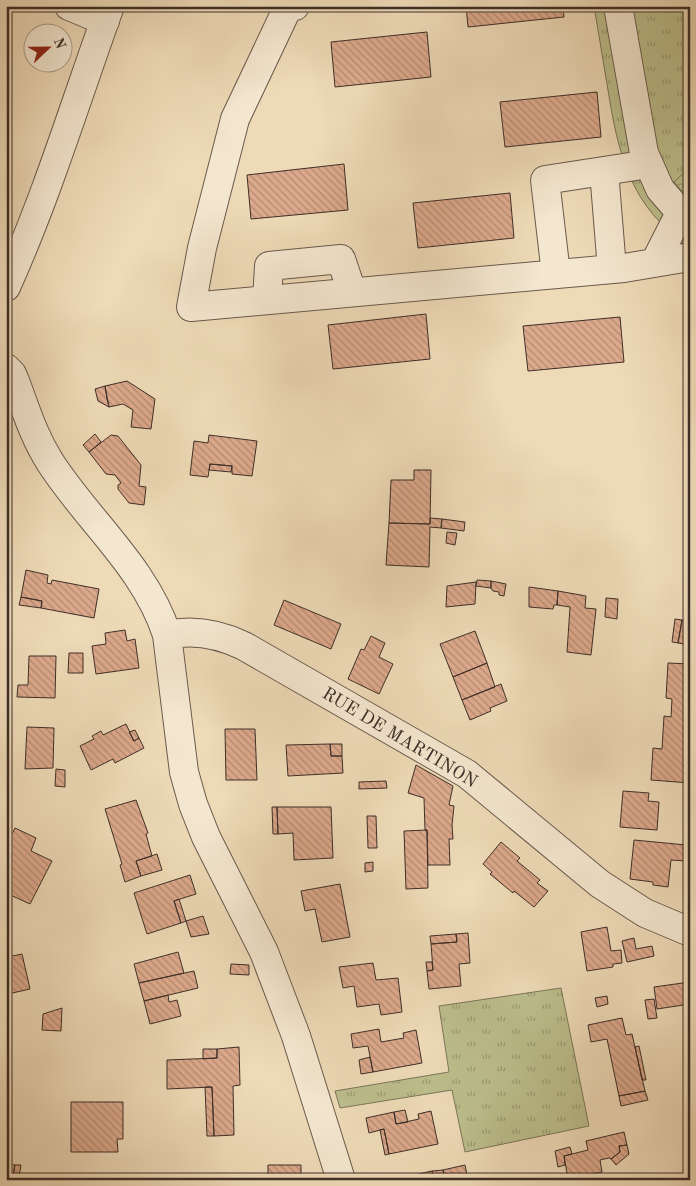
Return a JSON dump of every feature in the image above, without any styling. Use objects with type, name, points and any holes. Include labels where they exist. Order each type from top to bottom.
[{"type":"street","points":[[6,287],[23,249],[63,143],[107,13],[69,6]]},
{"type":"street","points":[[295,6],[288,7],[235,119],[202,248],[191,306],[612,269],[690,256]]},
{"type":"street","points":[[618,6],[644,153],[660,189],[685,218],[655,262]]},
{"type":"street","points":[[556,274],[545,180],[649,164]]},
{"type":"street","points":[[604,171],[612,269]]},
{"type":"street","points":[[6,368],[16,381],[34,435],[50,463],[148,592],[160,614],[167,635],[184,772],[193,804],[206,837],[264,952],[296,1036],[341,1180]]},
{"type":"street","name":"RUE DE MARTINON","points":[[167,635],[184,632],[213,634],[230,639],[270,661],[467,774],[607,889],[645,912],[690,932]]},
{"type":"green space","points":[[594,6],[690,6],[690,246],[670,232],[654,215],[641,197],[623,158],[612,113]]},
{"type":"green space","points":[[690,167],[690,201],[674,182]]},
{"type":"green space","points":[[561,988],[589,1126],[465,1152],[452,1090],[340,1108],[335,1091],[449,1072],[439,1006]]},
{"type":"building","points":[[466,6],[563,6],[564,17],[468,27]]},
{"type":"building","points":[[427,32],[431,77],[335,87],[331,42]]},
{"type":"building","points":[[597,92],[601,137],[505,147],[500,102]]},
{"type":"building","points":[[344,164],[348,210],[251,219],[247,175]]},
{"type":"building","points":[[510,193],[514,238],[418,248],[413,203]]},
{"type":"building","points":[[426,314],[430,359],[333,369],[328,325]]},
{"type":"building","points":[[620,317],[624,362],[528,371],[523,326]]},
{"type":"building","points":[[127,381],[155,399],[151,429],[131,427],[133,410],[123,404],[109,407],[105,386]]},
{"type":"building","points":[[105,386],[109,407],[98,401],[95,389]]},
{"type":"building","points":[[95,434],[101,442],[89,452],[83,445]]},
{"type":"building","points":[[111,435],[118,436],[141,465],[139,486],[146,487],[144,505],[129,503],[118,489],[118,485],[121,483],[115,475],[106,474],[89,452]]},
{"type":"building","points":[[209,435],[257,441],[252,476],[232,474],[232,466],[210,464],[208,477],[190,475],[194,441],[208,443]]},
{"type":"building","points":[[210,464],[232,466],[231,472],[209,470]]},
{"type":"building","points":[[414,470],[431,470],[430,524],[389,523],[391,480],[414,480]]},
{"type":"building","points":[[430,518],[442,519],[441,528],[430,527],[429,567],[386,565],[389,523],[430,524]]},
{"type":"building","points":[[442,519],[465,522],[464,531],[441,528]]},
{"type":"building","points":[[447,532],[457,533],[455,545],[446,543]]},
{"type":"building","points":[[26,570],[48,575],[47,583],[51,584],[52,580],[99,589],[94,618],[41,608],[42,601],[21,597]]},
{"type":"building","points":[[477,580],[491,581],[491,588],[476,586]]},
{"type":"building","points":[[491,581],[506,584],[504,596],[499,595],[499,592],[493,591]]},
{"type":"building","points":[[476,582],[475,604],[446,607],[447,586]]},
{"type":"building","points":[[529,587],[558,591],[557,605],[554,605],[553,609],[529,607]]},
{"type":"building","points":[[558,591],[586,596],[585,608],[596,609],[591,655],[567,652],[570,607],[557,605]]},
{"type":"building","points":[[21,597],[42,601],[41,608],[19,605]]},
{"type":"building","points":[[606,598],[618,599],[617,619],[605,617]]},
{"type":"building","points":[[284,600],[341,624],[331,649],[274,625]]},
{"type":"building","points":[[675,619],[682,620],[678,643],[672,642]]},
{"type":"building","points":[[682,620],[690,621],[690,645],[678,643]]},
{"type":"building","points":[[125,630],[127,641],[135,639],[139,668],[96,674],[92,646],[106,644],[105,633]]},
{"type":"building","points":[[475,631],[487,663],[453,677],[440,644]]},
{"type":"building","points":[[371,636],[385,643],[379,657],[393,664],[379,694],[348,679],[361,649],[364,650]]},
{"type":"building","points":[[69,653],[83,653],[83,673],[68,673]]},
{"type":"building","points":[[29,656],[56,656],[55,698],[17,697],[18,685],[28,685]]},
{"type":"building","points":[[487,663],[495,687],[462,700],[453,677]]},
{"type":"building","points":[[668,663],[690,664],[690,700],[688,700],[687,718],[690,718],[690,783],[651,780],[653,748],[662,749],[664,716],[671,717],[672,699],[666,698]]},
{"type":"building","points":[[501,684],[507,701],[490,708],[491,711],[470,720],[462,700]]},
{"type":"building","points":[[126,724],[134,741],[139,738],[144,748],[115,763],[113,759],[91,770],[80,746],[94,739],[92,736],[101,731],[103,735]]},
{"type":"building","points":[[27,727],[54,728],[53,768],[25,769]]},
{"type":"building","points":[[225,729],[255,729],[257,780],[226,780]]},
{"type":"building","points":[[135,730],[139,738],[134,741],[129,732]]},
{"type":"building","points":[[330,744],[342,744],[342,756],[331,756]]},
{"type":"building","points":[[330,744],[331,756],[342,756],[343,773],[288,776],[286,745]]},
{"type":"building","points":[[416,765],[453,786],[449,805],[454,806],[453,839],[449,839],[450,865],[428,865],[424,798],[408,793]]},
{"type":"building","points":[[56,769],[65,770],[65,787],[55,786]]},
{"type":"building","points":[[386,781],[387,788],[359,789],[359,782]]},
{"type":"building","points":[[623,791],[649,793],[648,801],[659,802],[657,830],[620,827]]},
{"type":"building","points":[[136,800],[148,833],[146,834],[152,856],[136,861],[141,876],[125,882],[120,865],[122,864],[105,809]]},
{"type":"building","points":[[272,807],[277,807],[278,834],[273,834]]},
{"type":"building","points":[[277,807],[331,807],[333,858],[294,860],[293,833],[278,834]]},
{"type":"building","points":[[367,816],[376,816],[377,848],[368,848]]},
{"type":"building","points":[[15,828],[36,838],[31,851],[52,861],[30,904],[6,893],[6,838],[9,840]]},
{"type":"building","points":[[427,830],[428,888],[406,889],[404,831]]},
{"type":"building","points":[[634,840],[686,845],[685,861],[671,860],[668,887],[653,885],[653,882],[630,879]]},
{"type":"building","points":[[501,842],[520,858],[517,861],[540,880],[537,883],[548,891],[534,907],[490,874],[492,872],[483,864]]},
{"type":"building","points":[[157,854],[162,870],[141,876],[136,861]]},
{"type":"building","points":[[373,862],[373,871],[365,872],[365,863]]},
{"type":"building","points":[[190,875],[196,894],[174,901],[181,923],[147,934],[134,893]]},
{"type":"building","points":[[340,884],[350,937],[322,942],[315,909],[305,911],[301,891]]},
{"type":"building","points":[[179,899],[186,921],[181,923],[174,901]]},
{"type":"building","points":[[203,916],[209,934],[191,937],[186,921]]},
{"type":"building","points":[[607,927],[611,951],[621,950],[622,963],[613,964],[613,967],[587,971],[581,932]]},
{"type":"building","points":[[468,933],[470,963],[459,964],[461,986],[429,989],[427,971],[433,970],[431,944],[457,942],[456,934]]},
{"type":"building","points":[[456,934],[457,942],[431,944],[430,936]]},
{"type":"building","points":[[634,938],[636,949],[652,946],[654,956],[627,962],[622,941]]},
{"type":"building","points":[[178,952],[184,973],[139,983],[134,964]]},
{"type":"building","points":[[6,953],[8,957],[22,954],[30,989],[8,994]]},
{"type":"building","points":[[426,962],[432,962],[433,970],[427,971]]},
{"type":"building","points":[[373,963],[376,980],[398,978],[402,1012],[381,1015],[379,1004],[357,1007],[354,986],[343,988],[339,967]]},
{"type":"building","points":[[231,964],[249,965],[249,975],[230,974]]},
{"type":"building","points":[[194,971],[198,988],[144,1001],[139,983]]},
{"type":"building","points":[[690,982],[690,1004],[657,1009],[654,987]]},
{"type":"building","points":[[168,995],[169,1002],[177,1000],[181,1016],[150,1024],[144,1001]]},
{"type":"building","points":[[607,996],[608,1004],[597,1007],[595,998]]},
{"type":"building","points":[[654,999],[657,1018],[648,1019],[645,1000]]},
{"type":"building","points":[[62,1008],[61,1031],[42,1030],[43,1014]]},
{"type":"building","points":[[622,1018],[626,1035],[632,1034],[645,1091],[619,1096],[607,1039],[591,1042],[588,1025]]},
{"type":"building","points":[[379,1029],[381,1042],[404,1038],[403,1033],[416,1030],[422,1063],[373,1072],[368,1046],[353,1048],[351,1034]]},
{"type":"building","points":[[639,1046],[646,1080],[642,1080],[635,1047]]},
{"type":"building","points":[[239,1047],[240,1085],[233,1086],[234,1135],[214,1136],[212,1087],[167,1089],[167,1060],[217,1058],[217,1049]]},
{"type":"building","points":[[203,1049],[217,1049],[217,1058],[203,1059]]},
{"type":"building","points":[[370,1057],[373,1072],[361,1074],[359,1060]]},
{"type":"building","points":[[205,1087],[212,1087],[214,1136],[207,1136]]},
{"type":"building","points":[[645,1091],[648,1100],[621,1106],[619,1096]]},
{"type":"building","points":[[71,1102],[123,1102],[123,1139],[117,1139],[118,1152],[71,1152]]},
{"type":"building","points":[[405,1110],[408,1122],[396,1124],[394,1112]]},
{"type":"building","points":[[431,1111],[438,1144],[389,1154],[384,1129],[369,1133],[366,1118],[394,1112],[396,1124],[419,1119],[418,1114]]},
{"type":"building","points":[[384,1129],[389,1154],[385,1155],[380,1130]]},
{"type":"building","points":[[624,1132],[627,1145],[619,1146],[620,1152],[611,1159],[600,1160],[602,1172],[573,1178],[573,1180],[537,1180],[561,1174],[568,1179],[564,1156],[588,1150],[586,1141]]},
{"type":"building","points":[[627,1145],[629,1154],[616,1165],[611,1159],[620,1152],[619,1146]]},
{"type":"building","points":[[570,1147],[572,1154],[564,1156],[565,1165],[558,1167],[555,1151]]},
{"type":"building","points":[[6,1164],[15,1165],[13,1176],[6,1175]]},
{"type":"building","points":[[15,1165],[21,1165],[19,1177],[21,1177],[21,1180],[6,1180],[6,1175],[13,1176]]},
{"type":"building","points":[[268,1165],[301,1165],[301,1180],[268,1180]]},
{"type":"building","points":[[465,1165],[468,1180],[415,1180],[418,1174],[432,1171],[434,1178],[444,1175],[443,1170]]},
{"type":"building","points":[[443,1170],[444,1175],[434,1178],[432,1171]]}]
